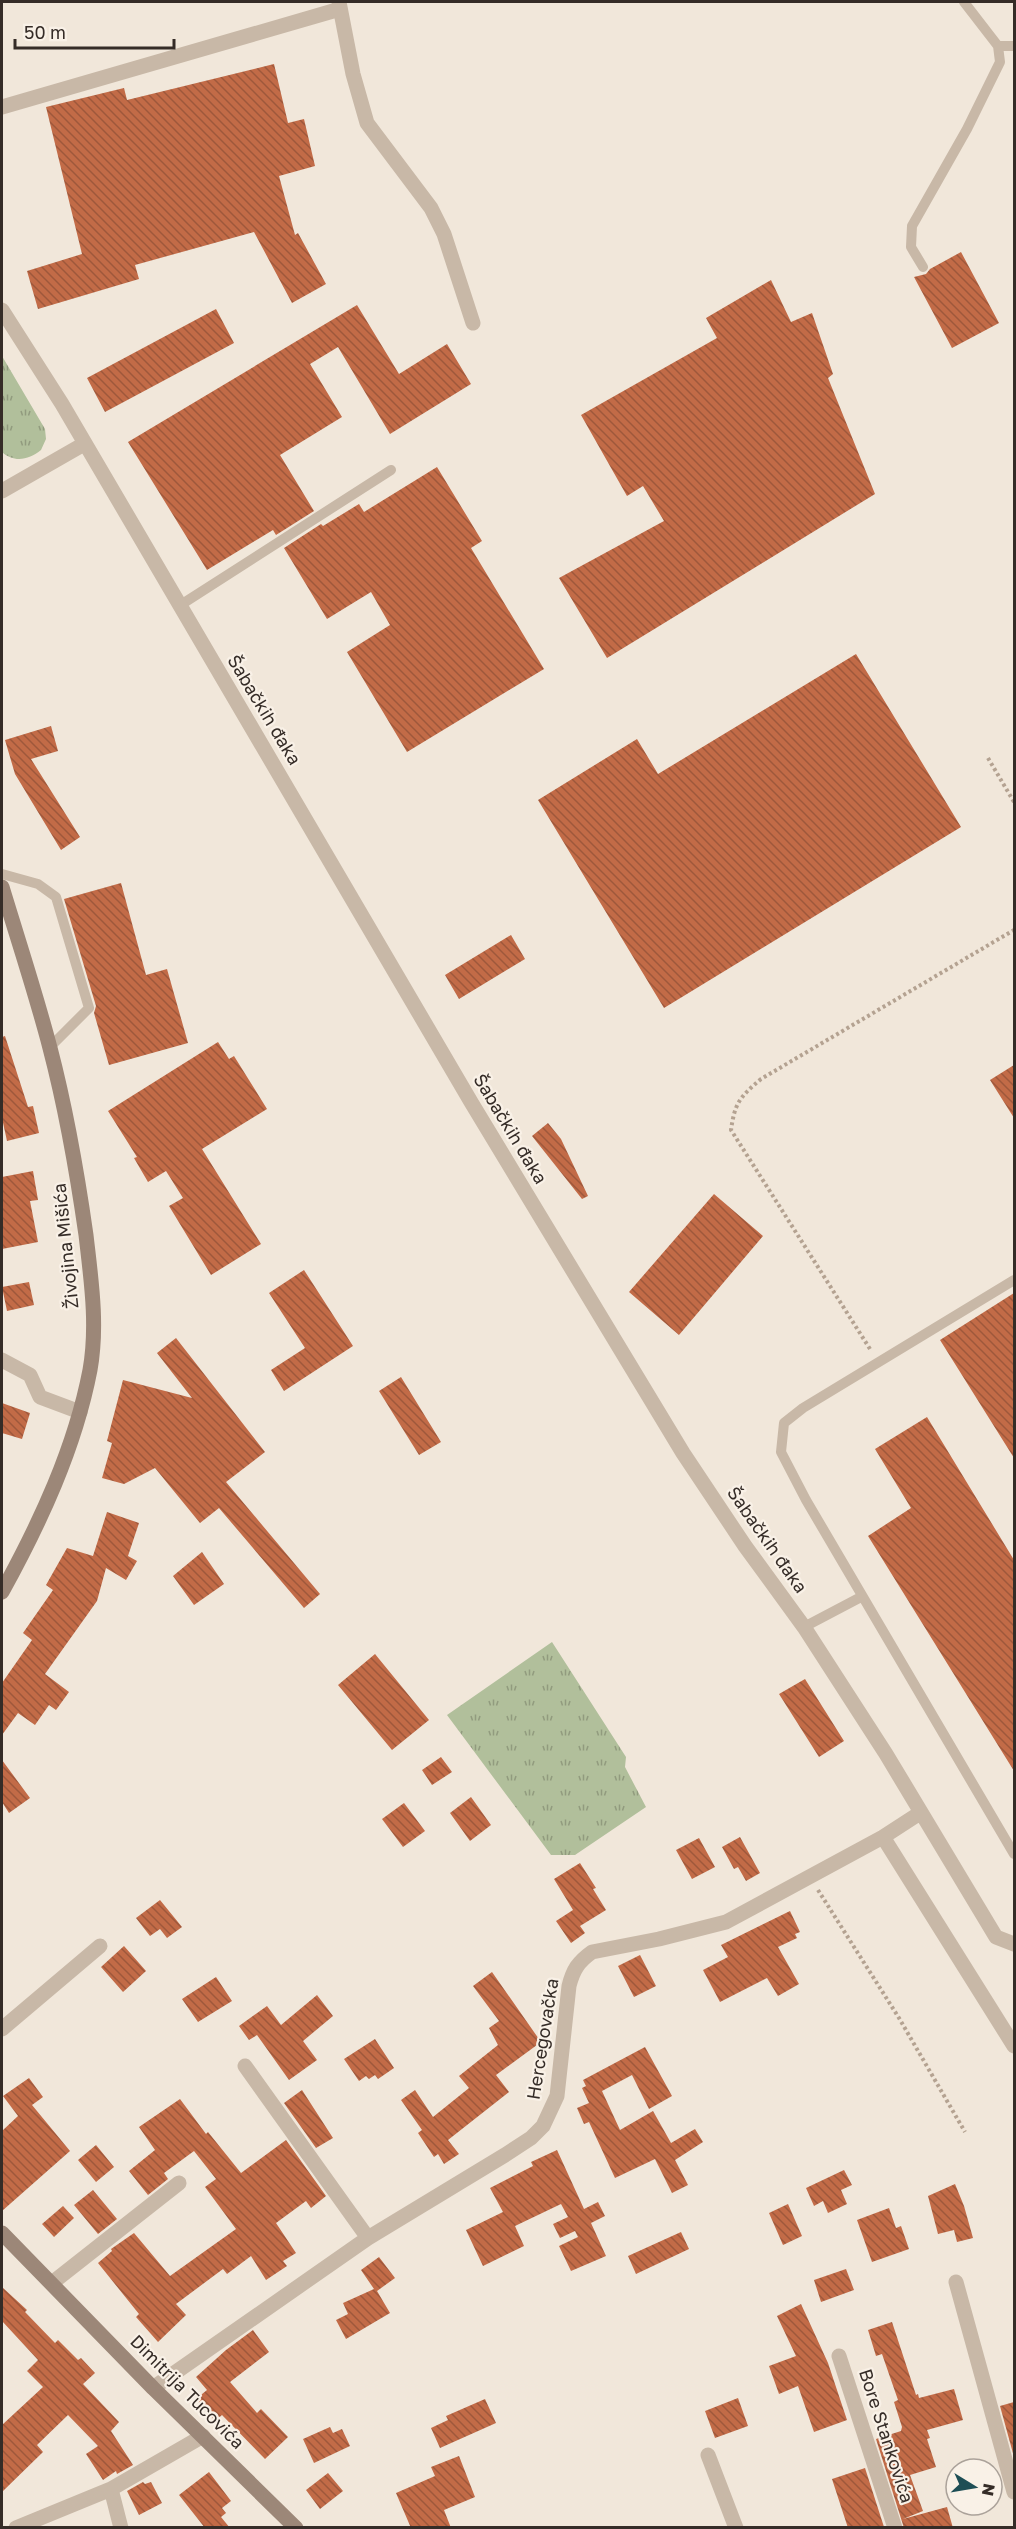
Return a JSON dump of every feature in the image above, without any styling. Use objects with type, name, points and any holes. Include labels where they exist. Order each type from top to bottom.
[{"type":"main road","name":"Živojina Mišića","points":[[2,887],[50,1047],[77,1166],[93,1289],[94,1337],[80,1412],[48,1500],[2,1592]]},
{"type":"main road","name":"Dimitrija Tucovića","points":[[2,2234],[153,2388],[296,2528]]},
{"type":"street","points":[[2,107],[339,5],[353,74],[367,123],[431,208],[444,234],[473,323]]},
{"type":"street","name":"Šabačkih đaka","points":[[2,310],[62,404],[471,1102],[683,1453],[745,1546],[804,1627],[886,1754],[996,1937],[1014,1944]]},
{"type":"street","points":[[2,490],[84,444]]},
{"type":"street","points":[[2,1360],[30,1375],[39,1397],[80,1412]]},
{"type":"street","name":"Hercegovačka","points":[[153,2388],[368,2238],[505,2156],[531,2138],[543,2126],[557,2096],[569,1986],[573,1970],[583,1958],[592,1952],[659,1939],[726,1922],[883,1837],[920,1814]]},
{"type":"street","points":[[883,1837],[1014,2046]]},
{"type":"street","points":[[2,2029],[100,1946]]},
{"type":"street","points":[[245,2066],[368,2238]]},
{"type":"street","points":[[52,2283],[179,2183]]},
{"type":"street","points":[[956,2283],[1014,2492]]},
{"type":"street","name":"Bore Stankovića","points":[[839,2356],[895,2528]]},
{"type":"street","points":[[16,2528],[111,2489],[203,2436]]},
{"type":"street","points":[[708,2455],[736,2528]]},
{"type":"street","points":[[111,2489],[121,2528]]},
{"type":"lane","points":[[923,267],[912,247],[912,226],[977,110],[1000,62],[998,46],[964,2]]},
{"type":"lane","points":[[998,46],[1014,46]]},
{"type":"lane","points":[[179,606],[391,470]]},
{"type":"lane","points":[[2,874],[38,884],[56,897],[89,1008],[50,1047]]},
{"type":"lane","points":[[1014,1280],[803,1408],[784,1423],[781,1452],[861,1597],[1014,1854]]},
{"type":"lane","points":[[804,1627],[861,1597]]},
{"type":"path","points":[[988,758],[1014,802]]},
{"type":"path","points":[[878,1363],[731,1130],[734,1109],[744,1094],[760,1079],[1014,930]]},
{"type":"path","points":[[810,1877],[899,2018],[965,2132]]},
{"type":"green space","points":[[2,356],[45,429],[46,439],[41,450],[27,458],[11,458],[2,452]]},
{"type":"green space","points":[[552,1642],[626,1757],[625,1767],[646,1807],[575,1855],[551,1855],[447,1715]]},
{"type":"building","points":[[274,64],[288,123],[304,119],[315,166],[279,176],[295,235],[298,233],[326,284],[292,303],[254,232],[135,265],[139,279],[38,309],[27,271],[82,254],[46,107],[124,88],[127,100]]},
{"type":"building","points":[[961,252],[999,323],[952,348],[914,277],[926,274],[930,269]]},
{"type":"building","points":[[771,280],[791,322],[812,313],[833,374],[828,378],[875,494],[607,658],[559,578],[664,521],[643,486],[627,496],[581,415],[717,338],[706,318]]},
{"type":"building","points":[[357,305],[399,374],[447,344],[471,384],[390,434],[338,347],[310,364],[342,417],[280,455],[314,511],[276,535],[273,530],[207,570],[128,442]]},
{"type":"building","points":[[216,309],[234,343],[105,412],[87,378]]},
{"type":"building","points":[[437,467],[482,541],[471,548],[544,669],[407,752],[347,652],[390,625],[371,592],[327,619],[284,548],[321,524],[323,526],[359,504],[364,512]]},
{"type":"building","points":[[856,654],[961,827],[664,1008],[538,800],[637,739],[658,774]]},
{"type":"building","points":[[51,726],[58,751],[31,759],[80,837],[61,850],[15,774],[5,740]]},
{"type":"building","points":[[121,883],[146,975],[167,969],[188,1043],[109,1065],[94,1013],[96,1006],[64,899]]},
{"type":"building","points":[[511,935],[525,959],[459,999],[445,975]]},
{"type":"building","points":[[5,1036],[28,1107],[33,1106],[39,1133],[7,1141],[2,1118],[2,1037]]},
{"type":"building","points":[[218,1042],[229,1059],[234,1056],[267,1109],[202,1149],[261,1244],[211,1275],[169,1206],[183,1198],[166,1171],[148,1182],[134,1158],[137,1157],[108,1111]]},
{"type":"building","points":[[1014,1065],[1014,1118],[990,1080]]},
{"type":"building","points":[[548,1123],[561,1139],[588,1196],[582,1199],[532,1136]]},
{"type":"building","points":[[33,1171],[38,1200],[30,1201],[38,1242],[2,1249],[2,1177]]},
{"type":"building","points":[[714,1194],[763,1236],[679,1335],[629,1292]]},
{"type":"building","points":[[304,1270],[353,1346],[284,1391],[271,1370],[305,1348],[269,1293]]},
{"type":"building","points":[[29,1282],[34,1305],[7,1311],[2,1287]]},
{"type":"building","points":[[1014,1293],[1014,1458],[940,1340]]},
{"type":"building","points":[[176,1338],[265,1452],[226,1482],[320,1594],[304,1608],[219,1508],[200,1523],[155,1468],[124,1484],[102,1478],[112,1443],[107,1441],[123,1380],[192,1398],[157,1353]]},
{"type":"building","points":[[401,1377],[441,1442],[419,1455],[379,1391]]},
{"type":"building","points":[[2,1403],[30,1413],[22,1439],[2,1433]]},
{"type":"building","points":[[927,1417],[1014,1560],[1014,1771],[868,1536],[911,1508],[875,1449]]},
{"type":"building","points":[[107,1512],[139,1523],[128,1556],[137,1561],[126,1580],[106,1568],[97,1601],[45,1674],[69,1692],[56,1710],[49,1705],[35,1725],[18,1713],[2,1735],[2,1683],[32,1640],[23,1633],[53,1590],[46,1585],[67,1548],[93,1556]]},
{"type":"building","points":[[202,1552],[224,1584],[194,1605],[173,1576]]},
{"type":"building","points":[[375,1654],[429,1720],[392,1750],[338,1685]]},
{"type":"building","points":[[805,1679],[844,1741],[819,1757],[779,1694]]},
{"type":"building","points":[[441,1757],[452,1772],[432,1785],[422,1770]]},
{"type":"building","points":[[2,1760],[30,1798],[9,1813],[2,1802]]},
{"type":"building","points":[[471,1797],[491,1825],[470,1841],[450,1813]]},
{"type":"building","points":[[404,1803],[425,1831],[403,1847],[382,1819]]},
{"type":"building","points":[[740,1837],[760,1873],[746,1881],[738,1867],[734,1869],[722,1847]]},
{"type":"building","points":[[699,1838],[715,1867],[692,1879],[676,1850]]},
{"type":"building","points":[[580,1863],[596,1888],[593,1889],[606,1910],[580,1926],[585,1933],[571,1943],[556,1921],[573,1910],[554,1879]]},
{"type":"building","points":[[160,1900],[182,1927],[167,1938],[160,1929],[150,1936],[136,1918]]},
{"type":"building","points":[[790,1911],[800,1932],[795,1934],[797,1938],[778,1947],[799,1984],[778,1996],[767,1978],[720,2002],[703,1970],[728,1957],[721,1945]]},
{"type":"building","points":[[124,1946],[146,1971],[123,1992],[101,1967]]},
{"type":"building","points":[[640,1955],[656,1986],[634,1997],[618,1966]]},
{"type":"building","points":[[492,1972],[541,2042],[496,2075],[509,2092],[448,2140],[459,2154],[444,2164],[438,2154],[434,2157],[418,2133],[422,2130],[401,2100],[415,2090],[433,2117],[469,2088],[459,2076],[498,2045],[489,2028],[499,2021],[473,1986]]},
{"type":"building","points":[[216,1977],[232,2001],[198,2022],[182,1999]]},
{"type":"building","points":[[317,1995],[333,2016],[303,2041],[317,2060],[289,2080],[257,2035],[249,2040],[239,2026],[267,2006],[281,2025]]},
{"type":"building","points":[[375,2039],[394,2068],[378,2079],[375,2075],[369,2079],[366,2076],[359,2081],[344,2059]]},
{"type":"building","points":[[645,2047],[672,2096],[649,2109],[632,2075],[602,2091],[620,2130],[653,2111],[671,2143],[695,2129],[703,2142],[675,2160],[688,2185],[672,2193],[655,2159],[615,2178],[589,2122],[584,2124],[577,2108],[589,2103],[582,2088],[586,2086],[583,2080]]},
{"type":"building","points":[[29,2078],[43,2097],[32,2105],[70,2151],[2,2211],[2,2131],[18,2116],[3,2096]]},
{"type":"building","points":[[302,2090],[333,2138],[316,2148],[284,2103]]},
{"type":"building","points":[[180,2099],[206,2134],[208,2132],[241,2173],[286,2140],[326,2196],[311,2208],[306,2201],[276,2223],[296,2253],[283,2261],[287,2266],[266,2280],[251,2256],[227,2274],[223,2269],[176,2304],[186,2315],[158,2342],[136,2317],[139,2314],[98,2263],[112,2251],[111,2249],[134,2233],[170,2276],[236,2229],[205,2187],[216,2179],[194,2151],[164,2173],[168,2179],[148,2195],[129,2171],[155,2150],[139,2127]]},
{"type":"building","points":[[96,2145],[114,2167],[96,2182],[78,2160]]},
{"type":"building","points":[[557,2150],[584,2209],[598,2202],[605,2216],[591,2223],[606,2256],[571,2271],[559,2246],[578,2237],[575,2231],[560,2238],[553,2224],[568,2217],[561,2204],[515,2226],[524,2246],[483,2266],[466,2230],[503,2212],[490,2188],[533,2166],[531,2162]]},
{"type":"building","points":[[844,2170],[852,2185],[841,2190],[847,2204],[828,2213],[823,2201],[814,2206],[806,2188]]},
{"type":"building","points":[[955,2184],[973,2238],[957,2242],[954,2230],[938,2234],[928,2196]]},
{"type":"building","points":[[93,2190],[117,2219],[98,2234],[74,2205]]},
{"type":"building","points":[[788,2204],[802,2236],[783,2245],[769,2213]]},
{"type":"building","points":[[63,2206],[74,2218],[54,2237],[42,2224]]},
{"type":"building","points":[[889,2208],[896,2228],[901,2226],[909,2249],[872,2262],[857,2220]]},
{"type":"building","points":[[681,2232],[689,2249],[636,2274],[628,2256]]},
{"type":"building","points":[[379,2257],[395,2278],[377,2291],[390,2313],[346,2339],[336,2320],[348,2314],[343,2303],[374,2289],[361,2270]]},
{"type":"building","points":[[846,2269],[854,2290],[821,2302],[814,2280]]},
{"type":"building","points":[[2,2287],[27,2310],[25,2312],[55,2343],[58,2340],[78,2360],[81,2358],[95,2373],[83,2384],[119,2422],[111,2431],[133,2465],[117,2474],[116,2471],[103,2480],[86,2454],[98,2446],[68,2415],[37,2445],[43,2452],[2,2492],[2,2425],[43,2387],[27,2371],[38,2360],[2,2321]]},
{"type":"building","points":[[801,2304],[828,2363],[847,2420],[814,2432],[798,2386],[779,2394],[769,2366],[796,2356],[777,2316]]},
{"type":"building","points":[[892,2322],[916,2395],[918,2394],[919,2398],[954,2389],[963,2420],[927,2430],[930,2438],[927,2439],[936,2467],[910,2475],[923,2511],[903,2519],[944,2508],[944,2517],[950,2517],[953,2528],[904,2528],[876,2439],[901,2431],[902,2427],[894,2402],[898,2400],[882,2354],[876,2356],[868,2330]]},
{"type":"building","points":[[253,2330],[269,2352],[230,2382],[257,2413],[261,2409],[288,2437],[265,2459],[222,2415],[215,2421],[196,2399],[207,2390],[196,2377]]},
{"type":"building","points":[[738,2398],[748,2426],[715,2438],[705,2411]]},
{"type":"building","points":[[485,2399],[496,2423],[440,2448],[431,2428],[448,2420],[446,2416]]},
{"type":"building","points":[[1014,2402],[1014,2457],[1000,2406]]},
{"type":"building","points":[[330,2427],[333,2433],[342,2429],[350,2446],[314,2463],[303,2439]]},
{"type":"building","points":[[459,2456],[475,2497],[444,2510],[451,2528],[411,2528],[396,2493],[435,2476],[431,2467]]},
{"type":"building","points":[[865,2468],[884,2527],[848,2528],[832,2479]]},
{"type":"building","points":[[209,2472],[231,2501],[222,2508],[226,2513],[221,2517],[230,2528],[205,2528],[179,2495]]},
{"type":"building","points":[[328,2473],[343,2491],[320,2509],[306,2490]]},
{"type":"building","points":[[143,2482],[145,2484],[151,2482],[162,2503],[139,2515],[127,2491]]}]
